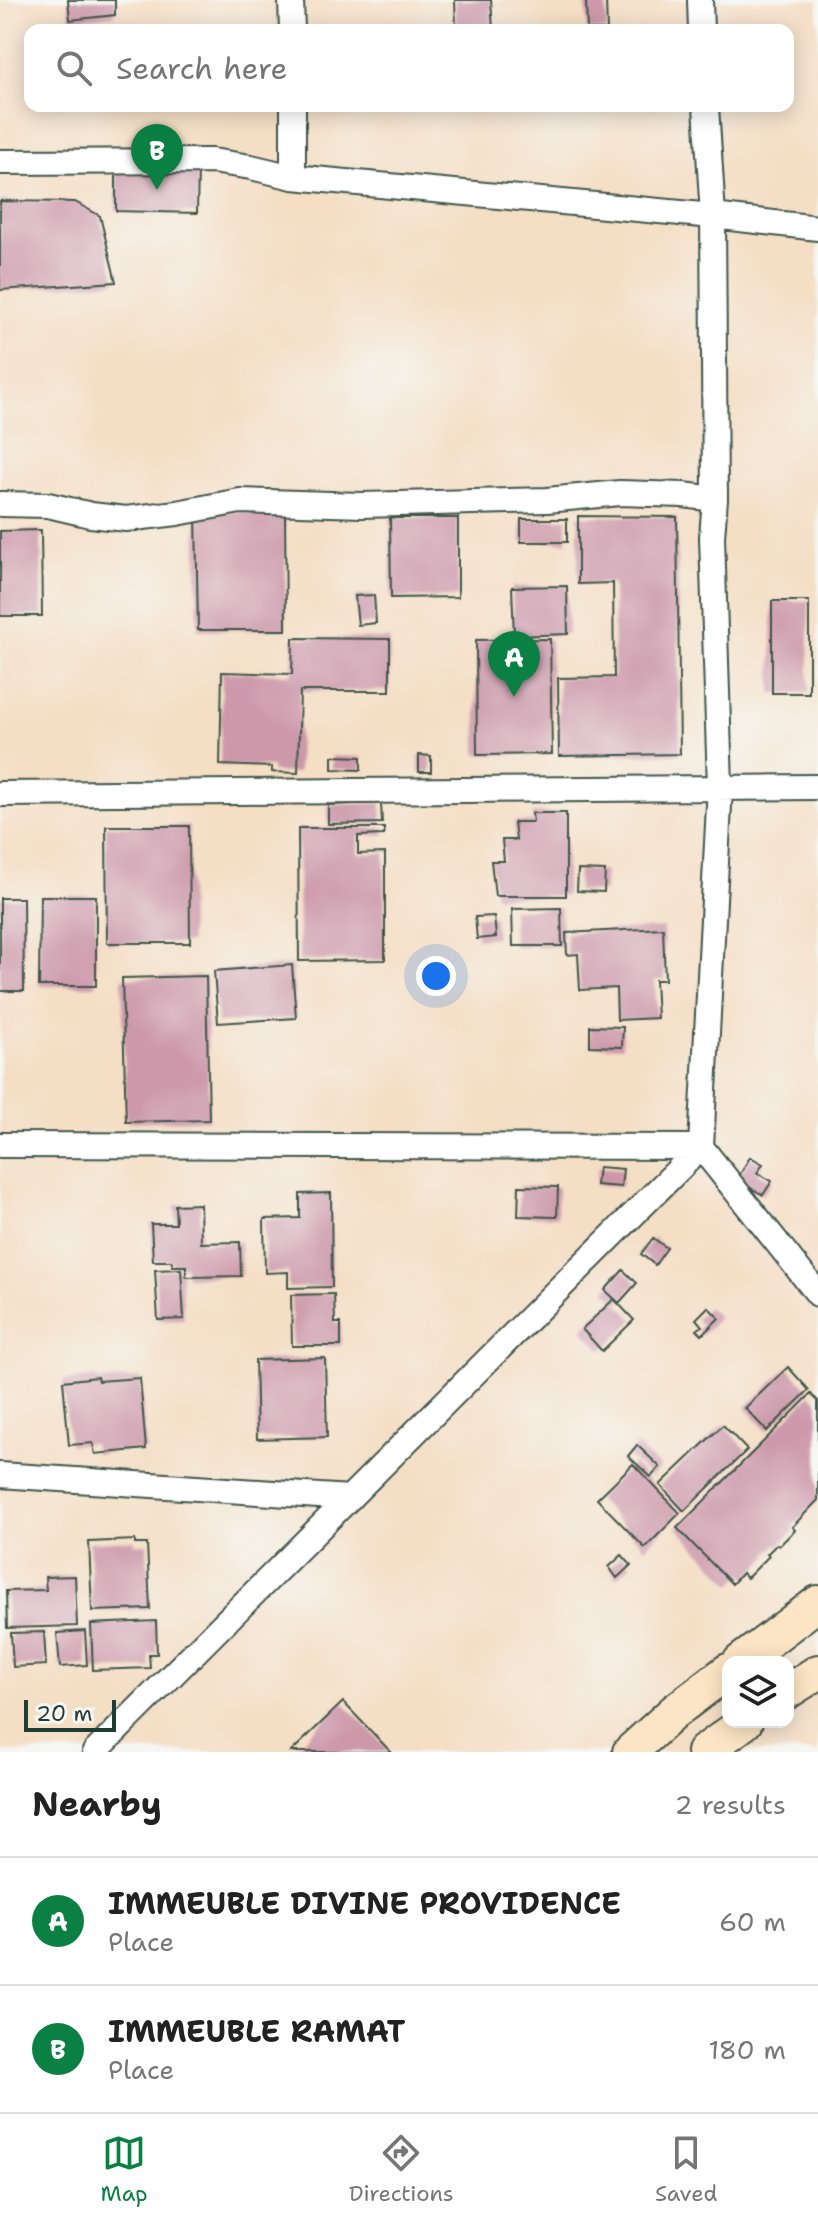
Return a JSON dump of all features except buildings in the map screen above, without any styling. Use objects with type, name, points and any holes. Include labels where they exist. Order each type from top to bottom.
[{"type":"main road","points":[[748,1656],[818,1603]]},
{"type":"main road","points":[[630,1752],[675,1711],[722,1676]]},
{"type":"main road","points":[[704,1752],[737,1728]]},
{"type":"street","points":[[291,0],[292,24]]},
{"type":"street","points":[[700,0],[701,24]]},
{"type":"street","points":[[293,112],[293,177]]},
{"type":"street","points":[[706,112],[713,216],[715,499],[712,537],[720,786],[701,1147],[818,1294]]},
{"type":"street","points":[[0,162],[212,161],[293,177],[818,228]]},
{"type":"street","points":[[0,504],[48,505],[126,519],[240,501],[362,505],[547,500],[620,493],[715,499]]},
{"type":"street","points":[[0,794],[818,787]]},
{"type":"street","points":[[0,1145],[701,1147]]},
{"type":"street","points":[[95,1752],[701,1147]]},
{"type":"street","points":[[0,1475],[350,1498]]},
{"type":"place","name":"IMMEUBLE RAMAT","points":[[157,190]]},
{"type":"place","name":"IMMEUBLE DIVINE PROVIDENCE","points":[[514,697]]}]
